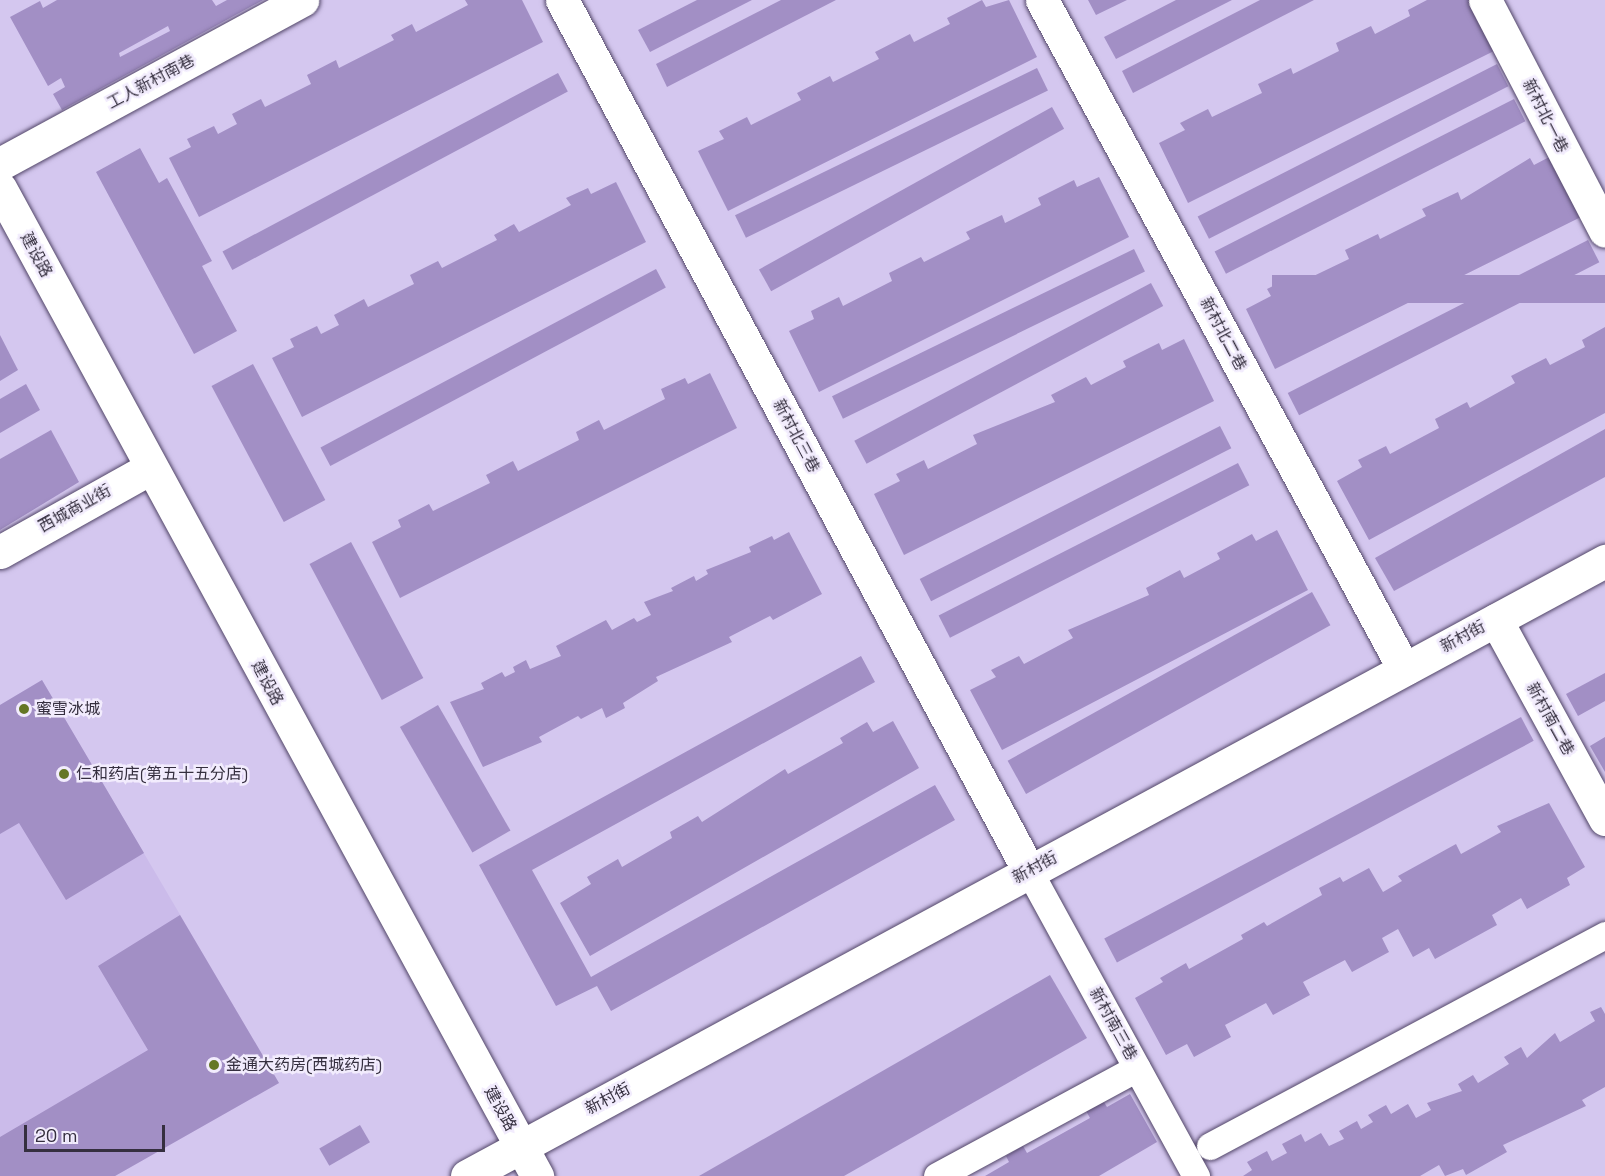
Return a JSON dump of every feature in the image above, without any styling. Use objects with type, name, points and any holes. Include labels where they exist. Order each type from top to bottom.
[{"type":"street","name":"工人新村南巷","points":[[0,164],[302,0]]},
{"type":"street","name":"新村北三巷","points":[[562,0],[1029,871]]},
{"type":"street","name":"新村北二巷","points":[[1042,0],[1404,669]]},
{"type":"street","name":"新村北一巷","points":[[1485,0],[1605,231]]},
{"type":"street","name":"建设路","points":[[0,188],[150,468],[537,1176]]},
{"type":"street","name":"西城商业街","points":[[0,552],[150,468]]},
{"type":"street","name":"新村街","points":[[467,1176],[1605,561]]},
{"type":"street","name":"新村南二巷","points":[[1496,620],[1605,819]]},
{"type":"lane","name":"新村南三巷","points":[[1029,871],[1196,1176]]},
{"type":"lane","points":[[1210,1146],[1605,935]]},
{"type":"lane","points":[[938,1176],[1137,1068]]},
{"type":"shaded area","points":[[42,680],[279,1083],[115,1176],[0,1176],[0,705]]},
{"type":"building","points":[[57,0],[212,0],[216,6],[227,0],[263,0],[62,110],[53,94],[65,87],[61,78],[48,86],[10,17],[40,1],[43,8]],"holes":[[[168,26],[170,31],[120,57],[119,53]]]},
{"type":"building","points":[[465,0],[522,0],[543,42],[199,217],[169,158],[191,147],[187,139],[214,126],[218,134],[237,124],[232,114],[261,99],[265,107],[311,84],[307,75],[336,60],[339,68],[394,40],[391,35],[412,24],[416,32],[468,5]]},
{"type":"building","points":[[697,0],[752,0],[650,52],[638,30]]},
{"type":"building","points":[[781,0],[836,0],[667,87],[656,64]]},
{"type":"building","points":[[982,0],[986,7],[1009,0],[1037,57],[728,211],[698,151],[724,139],[719,131],[747,117],[751,125],[801,100],[797,93],[830,76],[833,82],[879,59],[875,52],[910,34],[914,42],[950,24],[947,18]]},
{"type":"building","points":[[1088,0],[1127,0],[1096,15]]},
{"type":"building","points":[[1176,0],[1232,0],[1116,59],[1104,37]]},
{"type":"building","points":[[1260,0],[1314,0],[1133,93],[1122,71]]},
{"type":"building","points":[[1427,0],[1474,0],[1498,49],[1188,203],[1159,143],[1185,130],[1180,123],[1208,109],[1212,117],[1262,93],[1258,84],[1291,68],[1293,74],[1339,51],[1336,43],[1371,26],[1375,34],[1410,16],[1408,10]]},
{"type":"building","points":[[1497,64],[1508,86],[1209,239],[1198,217]]},
{"type":"building","points":[[1037,68],[1048,90],[746,238],[735,215]]},
{"type":"building","points":[[558,73],[568,92],[232,270],[222,251]]},
{"type":"building","points":[[1514,99],[1525,121],[1226,274],[1215,252]]},
{"type":"building","points":[[1052,107],[1064,129],[771,291],[759,269]]},
{"type":"building","points":[[140,148],[159,183],[167,178],[212,261],[202,266],[237,331],[194,354],[96,172]]},
{"type":"building","points":[[1555,154],[1585,215],[1275,369],[1246,309],[1271,296],[1267,289],[1295,275],[1299,283],[1349,259],[1345,250],[1378,234],[1380,239],[1426,216],[1422,209],[1458,192],[1461,200],[1530,158],[1534,165]]},
{"type":"building","points":[[1099,177],[1129,237],[819,392],[789,331],[814,319],[811,311],[839,297],[843,306],[892,281],[889,273],[921,257],[924,262],[970,239],[966,232],[1002,215],[1005,223],[1041,205],[1038,198],[1074,180],[1077,187]]},
{"type":"building","points":[[616,182],[646,242],[302,417],[272,358],[294,347],[290,339],[317,326],[321,334],[339,325],[334,315],[364,299],[368,307],[414,284],[410,275],[438,261],[442,268],[497,240],[494,235],[514,224],[519,232],[571,205],[566,198],[588,188],[591,194]]},
{"type":"building","points":[[1588,240],[1599,262],[1299,415],[1288,393]]},
{"type":"building","points":[[1134,249],[1145,271],[843,419],[832,396]]},
{"type":"building","points":[[656,269],[666,288],[330,466],[320,447]]},
{"type":"building","points":[[1272,275],[1605,275],[1605,303],[1272,303]]},
{"type":"building","points":[[1151,283],[1163,306],[867,464],[854,441]]},
{"type":"building","points":[[1605,327],[1605,413],[1369,540],[1337,481],[1362,467],[1358,460],[1386,446],[1390,454],[1439,428],[1435,419],[1467,402],[1470,408],[1515,383],[1511,376],[1546,358],[1550,365],[1585,347],[1582,340]]},
{"type":"building","points":[[0,335],[18,370],[0,381]]},
{"type":"building","points":[[1184,339],[1214,401],[904,555],[874,494],[900,481],[896,474],[924,460],[928,469],[977,444],[973,435],[1055,402],[1051,395],[1086,377],[1091,385],[1126,367],[1123,361],[1159,343],[1162,350]]},
{"type":"building","points":[[253,364],[325,500],[284,522],[212,386]]},
{"type":"building","points":[[710,373],[737,428],[400,598],[372,542],[401,527],[398,520],[429,504],[433,511],[490,483],[486,475],[513,461],[518,471],[579,440],[576,432],[599,420],[604,430],[665,399],[661,389],[685,378],[688,384]]},
{"type":"building","points":[[26,384],[40,410],[0,433],[0,399]]},
{"type":"building","points":[[1220,426],[1231,448],[931,601],[920,579]]},
{"type":"building","points":[[1605,429],[1605,477],[1394,591],[1375,558]]},
{"type":"building","points":[[51,430],[79,482],[0,530],[0,459]]},
{"type":"building","points":[[1238,463],[1249,485],[950,638],[939,616]]},
{"type":"building","points":[[1277,530],[1308,590],[1002,750],[970,690],[996,677],[991,670],[1019,656],[1024,664],[1073,638],[1068,630],[1149,595],[1146,588],[1180,570],[1184,578],[1220,559],[1217,553],[1252,534],[1256,541]]},
{"type":"building","points":[[789,532],[822,594],[773,620],[770,616],[729,637],[732,642],[656,677],[658,681],[623,703],[625,708],[606,718],[602,708],[581,719],[578,716],[539,737],[542,742],[483,767],[450,702],[484,689],[481,683],[502,672],[505,677],[515,672],[513,667],[526,660],[530,669],[561,656],[556,646],[606,620],[612,630],[634,618],[637,622],[651,615],[644,602],[673,591],[671,588],[694,576],[696,581],[708,574],[706,570],[751,552],[749,547],[772,536],[774,540]]},
{"type":"building","points":[[351,542],[423,678],[382,700],[310,564]]},
{"type":"building","points":[[1312,592],[1330,625],[1026,794],[1008,761]]},
{"type":"building","points":[[861,656],[875,682],[532,870],[591,977],[935,785],[955,820],[611,1011],[597,986],[556,1006],[479,865]]},
{"type":"building","points":[[1605,673],[1605,701],[1578,716],[1566,694]]},
{"type":"building","points":[[42,680],[144,853],[66,900],[19,823],[0,834],[0,705]]},
{"type":"building","points":[[438,705],[511,831],[472,853],[400,727]]},
{"type":"building","points":[[1521,717],[1534,741],[1117,962],[1104,939]]},
{"type":"building","points":[[893,721],[919,768],[590,956],[560,903],[591,884],[587,877],[618,859],[622,867],[672,838],[670,832],[698,816],[702,822],[785,769],[788,774],[843,743],[840,738],[867,722],[873,732]]},
{"type":"building","points":[[1605,737],[1605,772],[1590,746]]},
{"type":"building","points":[[1549,803],[1585,867],[1567,878],[1570,885],[1527,909],[1521,898],[1492,915],[1497,925],[1435,959],[1429,948],[1413,957],[1398,929],[1382,938],[1389,952],[1352,972],[1345,960],[1303,982],[1310,995],[1273,1015],[1266,1003],[1225,1025],[1231,1037],[1194,1057],[1187,1044],[1166,1055],[1135,998],[1163,982],[1160,978],[1186,963],[1189,969],[1243,939],[1241,935],[1264,922],[1267,926],[1322,895],[1319,888],[1340,877],[1343,882],[1369,868],[1383,892],[1402,881],[1398,876],[1456,844],[1461,854],[1501,832],[1497,826]]},
{"type":"building","points":[[180,915],[279,1083],[115,1176],[0,1176],[0,1137],[148,1050],[98,966]]},
{"type":"building","points":[[1050,975],[1087,1038],[844,1176],[699,1176]]},
{"type":"building","points":[[1601,1007],[1605,1014],[1605,1087],[1582,1100],[1586,1106],[1503,1145],[1507,1152],[1466,1175],[1463,1169],[1445,1176],[1439,1165],[1420,1176],[1243,1176],[1252,1170],[1247,1162],[1267,1151],[1272,1161],[1287,1153],[1282,1144],[1301,1134],[1305,1142],[1321,1133],[1329,1146],[1344,1139],[1339,1131],[1357,1121],[1361,1129],[1373,1122],[1368,1115],[1386,1105],[1391,1114],[1408,1104],[1416,1118],[1431,1110],[1427,1103],[1462,1091],[1458,1084],[1473,1075],[1478,1083],[1509,1064],[1504,1057],[1521,1047],[1527,1058],[1555,1033],[1560,1042],[1595,1021],[1590,1012]]},
{"type":"building","points":[[1130,1094],[1157,1142],[1099,1176],[985,1176],[1009,1162],[1006,1156],[1023,1146],[1027,1153],[1090,1118],[1085,1109],[1102,1099],[1107,1107]]},
{"type":"building","points":[[360,1125],[370,1142],[329,1166],[319,1148]]},
{"type":"place","name":"蜜雪冰城","points":[[24,709]]},
{"type":"place","name":"仁和药店(第五十五分店)","points":[[64,774]]},
{"type":"place","name":"金通大药房(西城药店)","points":[[214,1065]]}]
